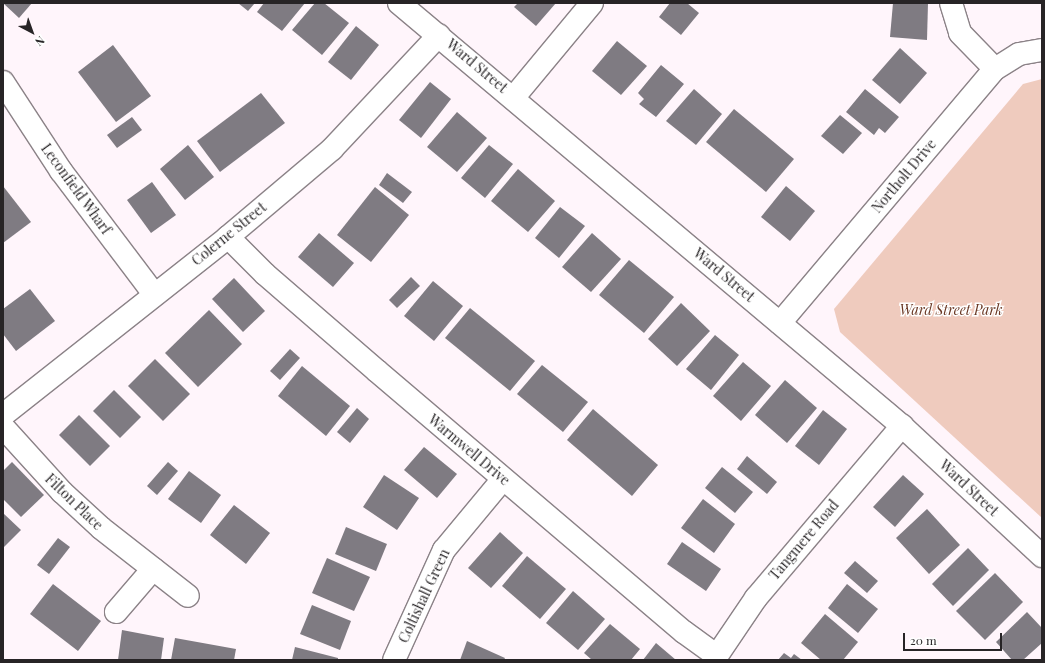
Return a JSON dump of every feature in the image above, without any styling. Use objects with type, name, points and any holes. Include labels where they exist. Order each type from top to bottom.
[{"type":"street","name":"Ward Street","points":[[399,3],[514,97],[902,426],[1042,556]]},
{"type":"street","points":[[514,97],[592,3]]},
{"type":"street","points":[[950,3],[960,33],[995,69]]},
{"type":"street","name":"Colerne Street","points":[[3,415],[154,294],[228,237],[332,149],[439,35]]},
{"type":"street","name":"Northolt Drive","points":[[780,323],[995,69],[1019,54],[1042,50]]},
{"type":"street","name":"Leconfield Wharf","points":[[3,82],[61,171],[154,294]]},
{"type":"street","name":"Warmwell Drive","points":[[228,237],[271,279],[503,479],[715,657]]},
{"type":"street","name":"Tangmere Road","points":[[715,657],[785,562],[902,426]]},
{"type":"street","name":"Filton Place","points":[[3,427],[62,492],[152,569],[188,596]]},
{"type":"street","name":"Coltishall Green","points":[[394,660],[444,550],[503,479]]},
{"type":"street","points":[[116,612],[152,569]]},
{"type":"green space","name":"Ward Street Park","points":[[1042,79],[1042,518],[840,332],[834,309],[1023,84]]},
{"type":"building","points":[[3,3],[32,3],[19,18]]},
{"type":"building","points":[[238,3],[255,3],[248,11]]},
{"type":"building","points":[[264,3],[305,3],[282,31],[257,12]]},
{"type":"building","points":[[315,3],[324,3],[349,23],[322,55],[292,30]]},
{"type":"building","points":[[518,3],[556,3],[536,26],[514,7]]},
{"type":"building","points":[[670,3],[687,3],[699,13],[681,35],[659,17]]},
{"type":"building","points":[[893,3],[928,3],[927,40],[890,37]]},
{"type":"building","points":[[356,26],[379,45],[351,80],[328,62]]},
{"type":"building","points":[[617,41],[647,66],[621,95],[592,71]]},
{"type":"building","points":[[113,45],[151,96],[116,122],[78,72]]},
{"type":"building","points":[[900,48],[927,73],[900,104],[872,80]]},
{"type":"building","points":[[661,65],[684,84],[656,117],[639,104],[644,99],[638,93]]},
{"type":"building","points":[[430,82],[451,99],[421,138],[399,120]]},
{"type":"building","points":[[694,89],[722,114],[696,145],[666,121]]},
{"type":"building","points":[[865,89],[899,117],[885,133],[879,128],[874,135],[846,112]]},
{"type":"building","points":[[261,93],[285,123],[220,172],[197,141]]},
{"type":"building","points":[[734,109],[794,159],[766,192],[706,142]]},
{"type":"building","points":[[457,112],[487,138],[457,172],[427,147]]},
{"type":"building","points":[[840,115],[862,133],[843,154],[821,136]]},
{"type":"building","points":[[132,117],[142,130],[117,148],[107,135]]},
{"type":"building","points":[[188,145],[214,177],[185,200],[160,169]]},
{"type":"building","points":[[489,145],[513,164],[485,198],[461,178]]},
{"type":"building","points":[[518,169],[555,201],[528,232],[491,201]]},
{"type":"building","points":[[387,173],[412,192],[403,203],[379,185]]},
{"type":"building","points":[[152,182],[176,215],[151,233],[127,200]]},
{"type":"building","points":[[3,186],[31,222],[3,243]]},
{"type":"building","points":[[786,186],[815,211],[790,241],[761,217]]},
{"type":"building","points":[[375,187],[409,215],[371,262],[337,235]]},
{"type":"building","points":[[560,207],[585,226],[559,258],[535,238]]},
{"type":"building","points":[[319,233],[354,263],[333,287],[298,257]]},
{"type":"building","points":[[592,233],[621,259],[591,292],[562,267]]},
{"type":"building","points":[[629,260],[674,297],[644,333],[599,295]]},
{"type":"building","points":[[411,277],[420,286],[397,308],[389,300]]},
{"type":"building","points":[[234,278],[265,311],[243,332],[212,299]]},
{"type":"building","points":[[433,281],[463,306],[434,341],[404,316]]},
{"type":"building","points":[[30,289],[55,321],[16,351],[3,334],[3,309]]},
{"type":"building","points":[[681,303],[710,331],[677,366],[648,339]]},
{"type":"building","points":[[470,308],[535,361],[510,391],[445,338]]},
{"type":"building","points":[[209,310],[242,344],[198,387],[165,353]]},
{"type":"building","points":[[715,335],[739,355],[711,390],[686,369]]},
{"type":"building","points":[[290,349],[300,358],[280,380],[270,371]]},
{"type":"building","points":[[155,359],[190,394],[163,421],[128,386]]},
{"type":"building","points":[[743,362],[771,386],[741,421],[713,396]]},
{"type":"building","points":[[542,365],[588,402],[563,432],[517,394]]},
{"type":"building","points":[[302,366],[350,406],[326,436],[278,396]]},
{"type":"building","points":[[785,380],[817,408],[787,443],[755,415]]},
{"type":"building","points":[[114,390],[141,417],[120,438],[93,411]]},
{"type":"building","points":[[357,408],[369,419],[350,443],[337,432]]},
{"type":"building","points":[[593,409],[658,465],[632,496],[567,440]]},
{"type":"building","points":[[823,410],[847,429],[819,465],[795,446]]},
{"type":"building","points":[[79,415],[110,446],[90,466],[59,435]]},
{"type":"building","points":[[424,447],[457,474],[437,498],[404,470]]},
{"type":"building","points":[[747,456],[777,482],[767,494],[737,469]]},
{"type":"building","points":[[12,462],[44,495],[21,517],[3,499],[3,471]]},
{"type":"building","points":[[168,462],[178,471],[157,495],[147,486]]},
{"type":"building","points":[[722,467],[753,492],[735,513],[705,488]]},
{"type":"building","points":[[189,471],[221,495],[201,523],[168,499]]},
{"type":"building","points":[[384,475],[419,498],[397,530],[363,507]]},
{"type":"building","points":[[903,475],[924,494],[895,527],[873,507]]},
{"type":"building","points":[[703,499],[735,524],[714,553],[681,528]]},
{"type":"building","points":[[234,505],[270,533],[246,564],[210,535]]},
{"type":"building","points":[[927,509],[960,545],[929,574],[896,538]]},
{"type":"building","points":[[3,513],[21,530],[3,548]]},
{"type":"building","points":[[346,527],[387,544],[376,571],[335,554]]},
{"type":"building","points":[[500,532],[523,553],[491,588],[468,568]]},
{"type":"building","points":[[58,538],[70,547],[49,574],[37,565]]},
{"type":"building","points":[[682,542],[721,569],[706,591],[667,564]]},
{"type":"building","points":[[968,548],[989,570],[953,606],[932,584]]},
{"type":"building","points":[[527,556],[566,589],[540,619],[502,586]]},
{"type":"building","points":[[327,558],[370,577],[354,611],[312,593]]},
{"type":"building","points":[[855,561],[878,581],[867,593],[844,573]]},
{"type":"building","points":[[995,573],[1023,602],[985,640],[956,611]]},
{"type":"building","points":[[53,584],[101,621],[78,651],[30,614]]},
{"type":"building","points":[[847,584],[878,609],[858,633],[828,608]]},
{"type":"building","points":[[573,591],[605,619],[578,650],[546,623]]},
{"type":"building","points":[[312,605],[351,621],[340,650],[300,634]]},
{"type":"building","points":[[1027,612],[1042,628],[1042,643],[1023,660],[1012,660],[996,642]]},
{"type":"building","points":[[825,614],[858,642],[843,660],[821,660],[801,643]]},
{"type":"building","points":[[610,624],[640,649],[631,660],[592,660],[584,653]]},
{"type":"building","points":[[122,630],[164,638],[161,660],[118,660]]},
{"type":"building","points":[[175,638],[236,649],[234,660],[171,660]]},
{"type":"building","points":[[467,641],[505,658],[504,660],[460,660]]},
{"type":"building","points":[[656,643],[676,660],[643,660]]},
{"type":"building","points":[[295,647],[338,658],[338,660],[292,660]]},
{"type":"building","points":[[784,653],[791,658],[794,654],[802,660],[778,660]]}]
